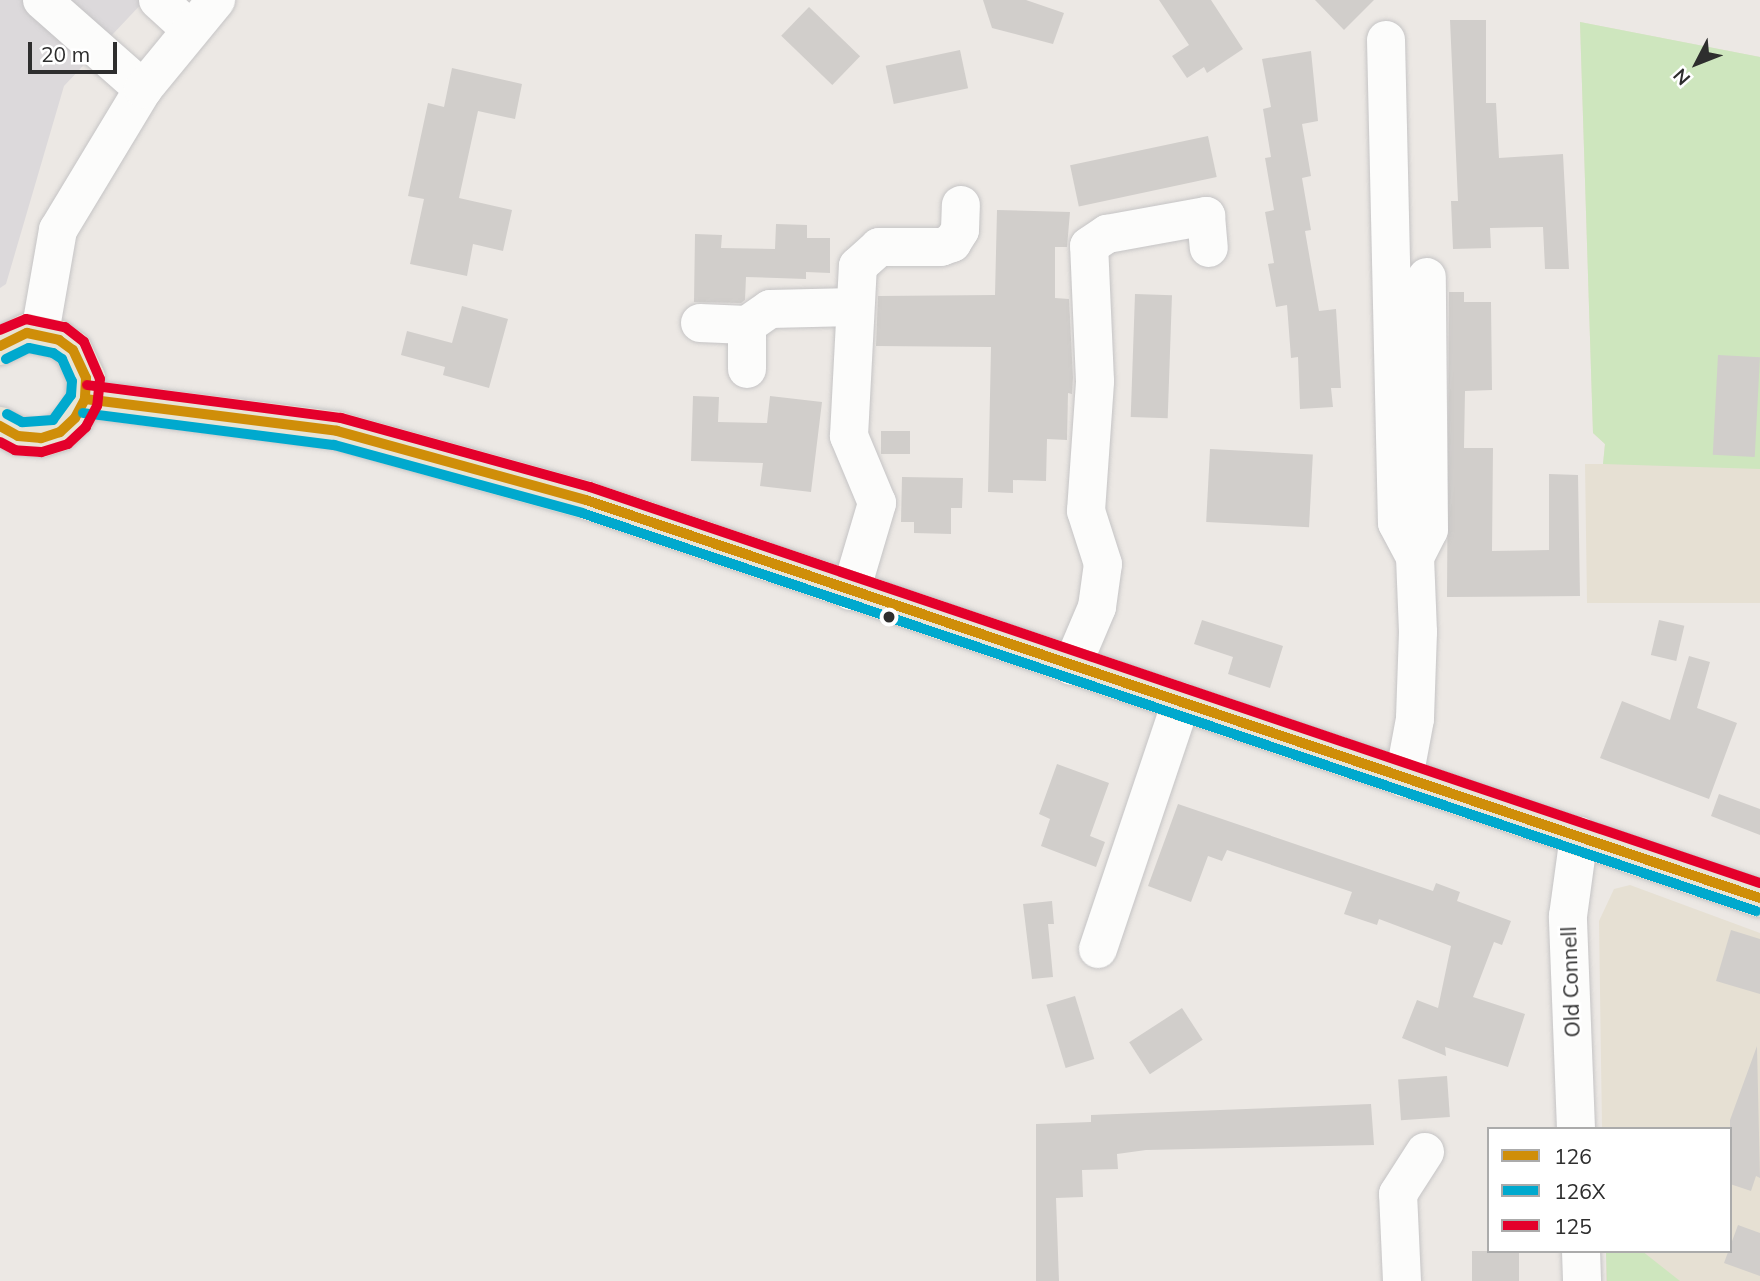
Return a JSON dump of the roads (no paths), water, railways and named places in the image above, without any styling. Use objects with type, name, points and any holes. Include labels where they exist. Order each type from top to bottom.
[{"type":"main road","points":[[0,346],[11,337],[40,333],[73,350],[86,378],[85,399],[75,418],[51,435],[18,436],[0,426]]},
{"type":"main road","points":[[85,399],[337,431],[586,500],[1760,898]]},
{"type":"street","points":[[42,0],[143,89]]},
{"type":"street","points":[[158,0],[190,29]]},
{"type":"street","points":[[40,333],[58,230],[143,89],[216,0]]},
{"type":"street","points":[[1386,40],[1397,523],[1415,557]]},
{"type":"street","points":[[851,591],[877,503],[849,436],[853,307],[859,267],[866,257],[879,247],[941,247],[951,243],[960,230],[961,205]]},
{"type":"street","points":[[1072,666],[1097,607],[1103,564],[1086,511],[1095,381],[1089,246],[1107,234],[1206,216],[1209,248]]},
{"type":"street","points":[[1404,778],[1415,719],[1415,557],[1429,530],[1427,277]]},
{"type":"street","points":[[700,323],[747,325],[770,309],[853,307]]},
{"type":"street","points":[[747,325],[747,369]]},
{"type":"street","points":[[1098,949],[1181,702]]},
{"type":"street","name":"Old Connell","points":[[1576,1127],[1568,916],[1579,836]]},
{"type":"street","points":[[1402,1281],[1398,1194],[1425,1152]]},
{"type":"street","points":[[1581,1253],[1583,1281]]}]
